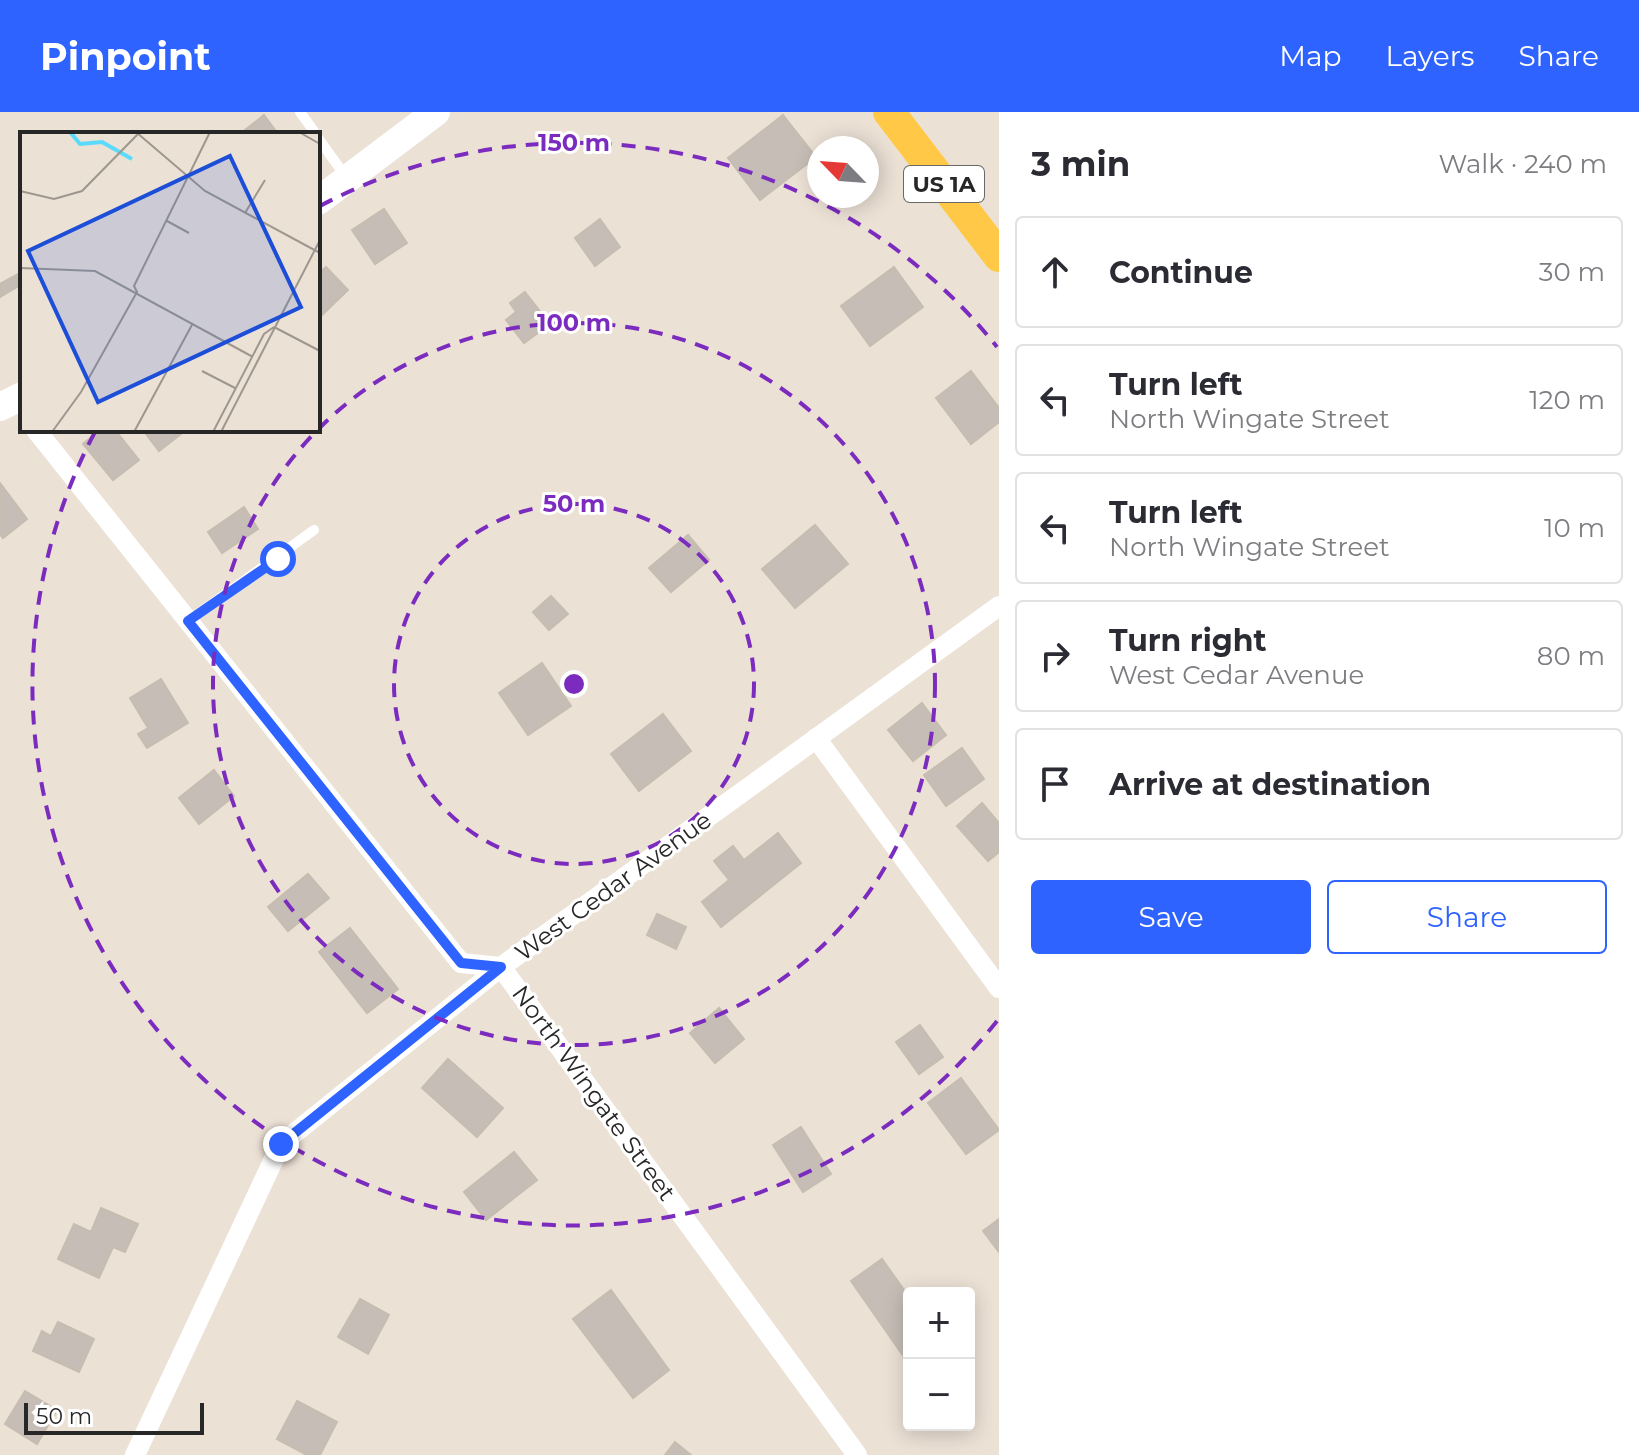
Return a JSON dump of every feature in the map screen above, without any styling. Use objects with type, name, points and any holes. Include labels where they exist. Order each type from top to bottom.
[{"type":"main road","name":"US 1A","points":[[889,112],[999,256]]},
{"type":"street","points":[[320,199],[436,112]]},
{"type":"street","name":"North Wingate Street","points":[[38,432],[461,963],[501,967],[857,1455]]},
{"type":"street","name":"West Cedar Avenue","points":[[135,1455],[281,1144],[501,967],[999,606]]},
{"type":"street","points":[[816,738],[999,988]]},
{"type":"lane","points":[[300,112],[314,132]]},
{"type":"lane","points":[[320,140],[347,179]]},
{"type":"lane","points":[[188,621],[314,530]]},
{"type":"building","points":[[264,115],[277,132],[243,132]]},
{"type":"building","points":[[783,115],[807,146],[807,164],[760,200],[728,158]]},
{"type":"building","points":[[384,209],[407,243],[375,264],[352,230]]},
{"type":"building","points":[[600,219],[620,247],[595,266],[575,238]]},
{"type":"building","points":[[326,267],[348,290],[320,317],[320,272]]},
{"type":"building","points":[[894,267],[923,307],[870,346],[841,306]]},
{"type":"building","points":[[20,273],[20,285],[0,297],[0,284]]},
{"type":"building","points":[[525,292],[550,324],[524,343],[506,320],[516,312],[510,303]]},
{"type":"building","points":[[971,371],[999,408],[999,422],[971,444],[936,398]]},
{"type":"building","points":[[98,432],[117,432],[139,460],[113,480],[83,444]]},
{"type":"building","points":[[145,432],[184,432],[159,451]]},
{"type":"building","points":[[0,483],[27,519],[3,538],[0,534]]},
{"type":"building","points":[[244,507],[258,529],[222,553],[208,532]]},
{"type":"building","points":[[815,525],[848,564],[795,608],[762,569]]},
{"type":"building","points":[[688,535],[709,560],[671,592],[649,568]]},
{"type":"building","points":[[551,596],[568,614],[549,630],[533,612]]},
{"type":"building","points":[[542,663],[571,706],[528,735],[499,693]]},
{"type":"building","points":[[161,679],[188,723],[147,748],[138,734],[148,728],[130,698]]},
{"type":"building","points":[[922,703],[946,735],[913,761],[888,730]]},
{"type":"building","points":[[663,714],[691,751],[639,791],[611,754]]},
{"type":"building","points":[[962,748],[984,779],[946,806],[924,775]]},
{"type":"building","points":[[214,770],[234,796],[199,824],[179,798]]},
{"type":"building","points":[[982,803],[999,823],[999,852],[988,861],[957,826]]},
{"type":"building","points":[[778,833],[801,863],[721,927],[702,902],[729,880],[714,861],[733,846],[744,860]]},
{"type":"building","points":[[308,874],[329,898],[288,931],[268,907]]},
{"type":"building","points":[[657,914],[686,927],[676,949],[647,935]]},
{"type":"building","points":[[350,928],[398,989],[367,1013],[319,952]]},
{"type":"building","points":[[719,1008],[744,1039],[715,1063],[690,1033]]},
{"type":"building","points":[[920,1025],[943,1057],[919,1074],[896,1042]]},
{"type":"building","points":[[448,1059],[503,1108],[477,1137],[422,1088]]},
{"type":"building","points":[[961,1078],[999,1130],[966,1154],[928,1103]]},
{"type":"building","points":[[801,1127],[831,1174],[803,1192],[773,1145]]},
{"type":"building","points":[[514,1152],[537,1180],[486,1220],[464,1192]]},
{"type":"building","points":[[101,1208],[138,1224],[125,1252],[113,1247],[99,1278],[58,1259],[74,1224],[91,1232]]},
{"type":"building","points":[[999,1219],[999,1252],[983,1231]]},
{"type":"building","points":[[882,1259],[903,1289],[903,1355],[851,1281]]},
{"type":"building","points":[[611,1290],[669,1370],[633,1398],[573,1319]]},
{"type":"building","points":[[360,1299],[389,1315],[368,1354],[338,1337]]},
{"type":"building","points":[[58,1322],[94,1339],[79,1372],[33,1351],[42,1331],[51,1336]]},
{"type":"building","points":[[25,1391],[57,1410],[37,1444],[5,1424]]},
{"type":"building","points":[[297,1401],[337,1422],[320,1455],[307,1455],[277,1439]]},
{"type":"building","points":[[675,1442],[691,1455],[665,1455]]},
{"type":"route","points":[[278,559],[188,621],[461,963],[501,967],[281,1144]]}]
